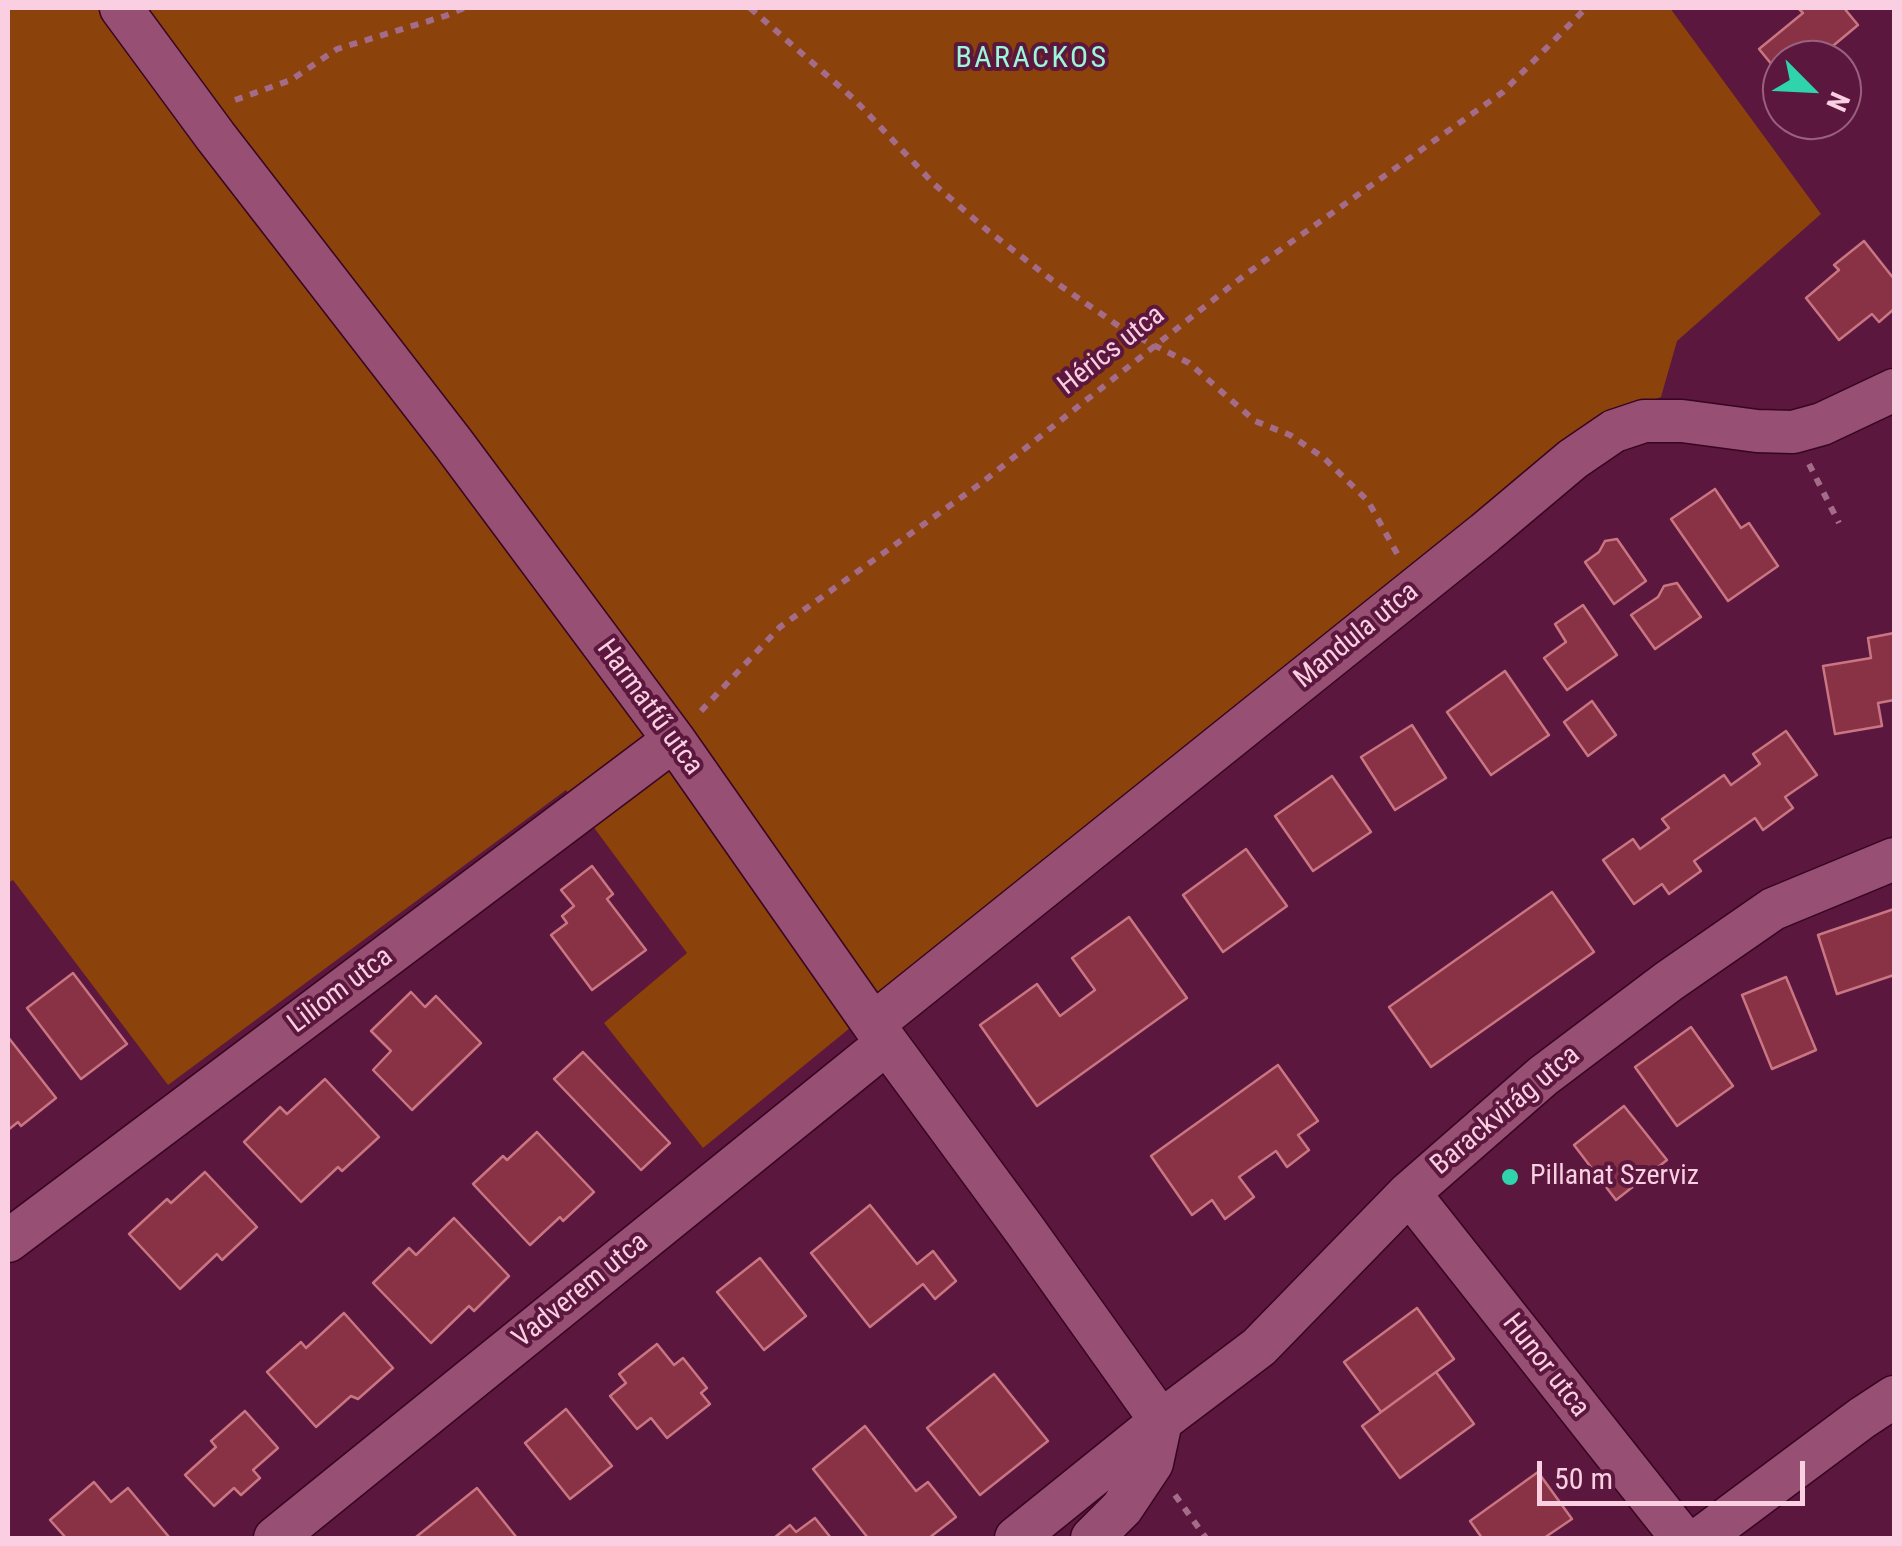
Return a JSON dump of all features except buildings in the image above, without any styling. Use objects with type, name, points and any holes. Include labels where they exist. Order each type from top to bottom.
[{"type":"street","name":"Harmatfű utca","points":[[121,8],[674,740],[880,1034],[1035,1243],[1160,1421]]},
{"type":"street","name":"Mandula utca","points":[[880,1034],[1573,459],[1614,431],[1644,421],[1682,420],[1793,432],[1822,424],[1894,390]]},
{"type":"street","name":"Liliom utca","points":[[8,1241],[674,740]]},
{"type":"street","name":"Barackvirág utca","points":[[1016,1538],[1259,1347],[1409,1192],[1543,1076],[1668,981],[1773,909],[1894,859]]},
{"type":"street","name":"Vadverem utca","points":[[275,1538],[880,1034]]},
{"type":"street","name":"Hunor utca","points":[[1409,1192],[1682,1538]]},
{"type":"street","points":[[1702,1538],[1894,1397]]},
{"type":"street","points":[[1092,1538],[1122,1508],[1152,1463],[1160,1421]]},
{"type":"path","points":[[200,112],[291,80],[337,49],[464,8]]},
{"type":"path","points":[[750,8],[855,100],[934,184],[987,230],[1126,331],[1189,363],[1255,421],[1290,435],[1344,475],[1368,501],[1416,588]]},
{"type":"path","name":"Hérics utca","points":[[674,740],[780,626],[980,484],[1246,274],[1503,92],[1586,8]]},
{"type":"path","points":[[1793,432],[1839,523]]},
{"type":"path","points":[[1152,1463],[1206,1538]]},
{"type":"shaded area","points":[[8,8],[1670,8],[1762,134],[1762,140],[1767,140],[1821,214],[1677,341],[1661,397],[1591,423],[703,1148],[604,1023],[687,953],[566,790],[168,1085],[13,880],[8,883]]},
{"type":"place","name":"Pillanat Szerviz","points":[[1510,1177]]},
{"type":"district","name":"BARACKOS","points":[[1032,59]]}]
